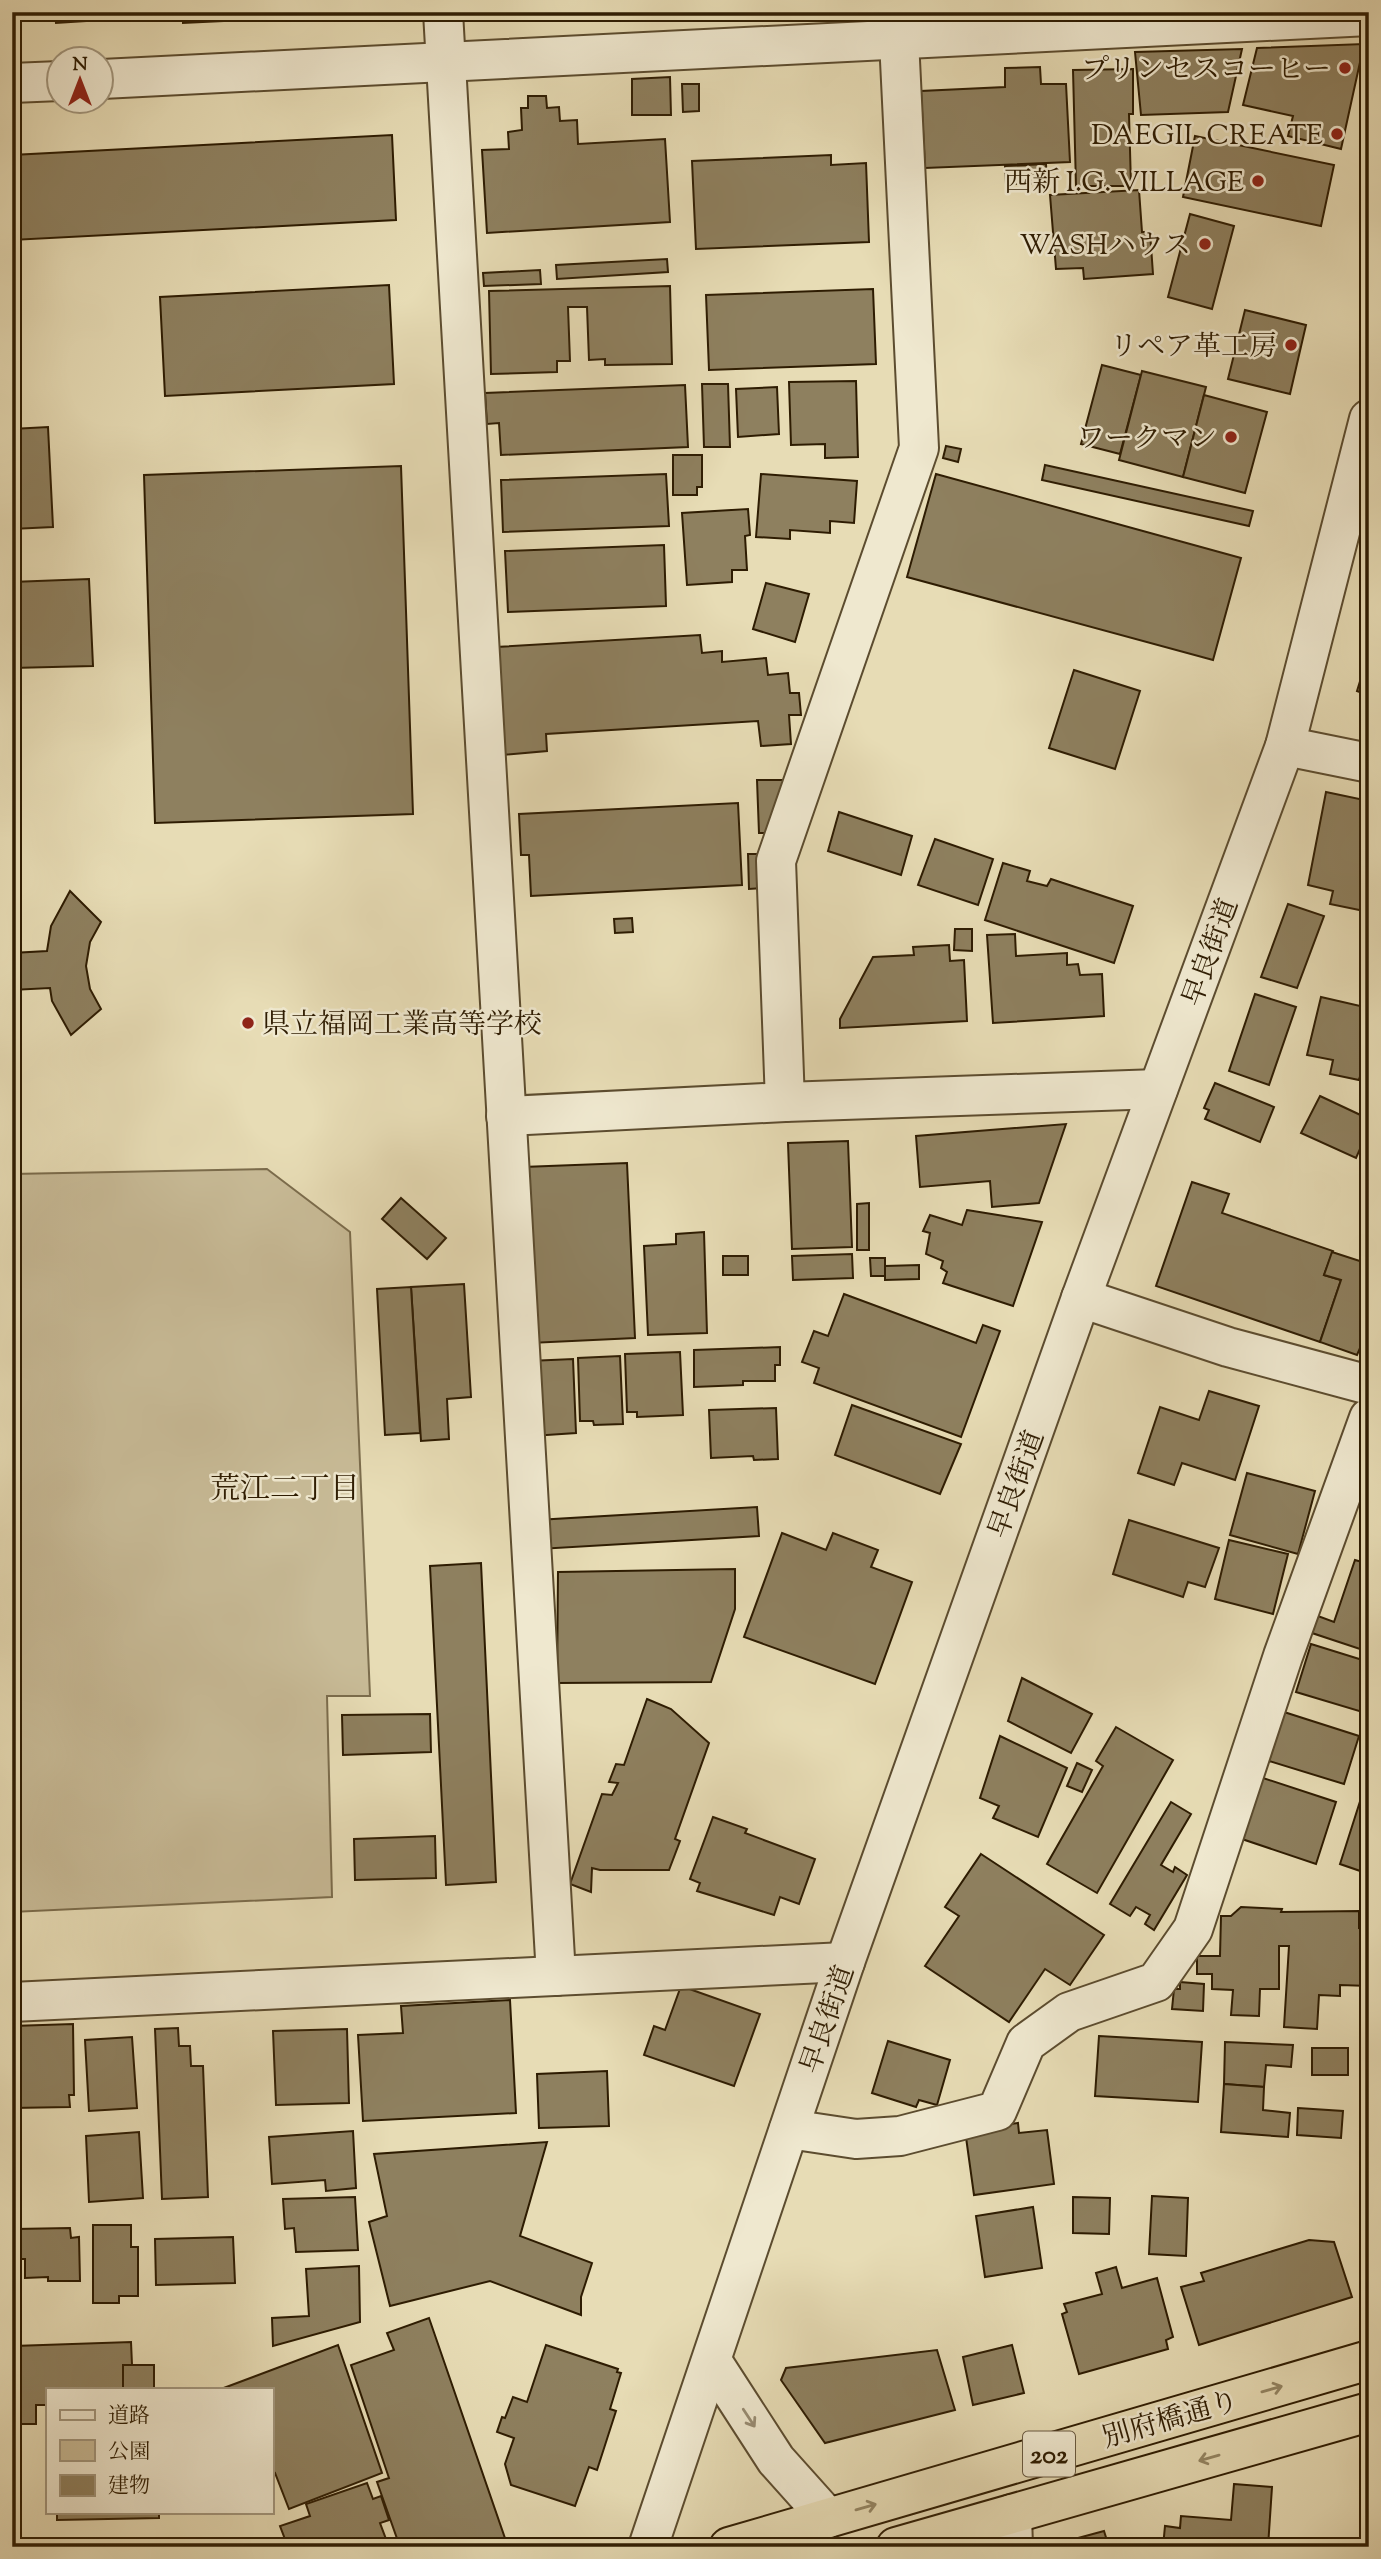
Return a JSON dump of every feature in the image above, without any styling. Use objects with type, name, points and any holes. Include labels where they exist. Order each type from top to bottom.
[{"type":"highway","name":"別府橋通り","points":[[729,2547],[1369,2360]]},
{"type":"highway","name":"別府橋通り","points":[[896,2547],[1012,2530],[1369,2412]]},
{"type":"street","points":[[443,12],[556,1976]]},
{"type":"street","points":[[116,78],[1369,16]]},
{"type":"street","points":[[785,1102],[776,861],[919,448],[899,40]]},
{"type":"street","points":[[12,83],[46,82]]},
{"type":"street","name":"早良街道","points":[[648,2547],[845,1962],[1081,1298],[1285,746],[1369,419]]},
{"type":"street","points":[[1285,746],[1369,763]]},
{"type":"street","points":[[506,1116],[785,1102],[1158,1089]]},
{"type":"street","points":[[1081,1298],[1228,1347],[1369,1385]]},
{"type":"street","points":[[789,2129],[856,2139],[889,2137],[997,2111],[1026,2043],[1069,2012],[1156,1982],[1193,1929],[1283,1656],[1369,1418]]},
{"type":"street","points":[[12,2002],[845,1962]]},
{"type":"street","points":[[712,2361],[776,2460],[828,2518]]},
{"type":"green space","points":[[267,1169],[350,1232],[370,1696],[327,1696],[332,1897],[12,1912],[12,1174]]},
{"type":"building","points":[[55,12],[117,12],[117,19],[56,23]]},
{"type":"building","points":[[178,12],[240,12],[241,16],[223,16],[223,21],[183,23],[183,18],[178,18]]},
{"type":"building","points":[[322,12],[395,12],[395,17],[322,21]]},
{"type":"building","points":[[1364,44],[1341,149],[1288,136],[1293,116],[1243,105],[1257,48]]},
{"type":"building","points":[[1242,49],[1228,112],[1141,115],[1135,52]]},
{"type":"building","points":[[1040,67],[1041,84],[1066,84],[1070,162],[925,168],[921,91],[1005,87],[1005,68]]},
{"type":"building","points":[[1133,69],[1133,114],[1129,114],[1131,186],[1076,186],[1073,70]]},
{"type":"building","points":[[670,77],[671,115],[632,115],[632,79]]},
{"type":"building","points":[[682,84],[699,84],[699,111],[683,112]]},
{"type":"building","points":[[528,96],[546,96],[547,108],[559,107],[560,121],[577,120],[578,144],[665,139],[670,222],[487,233],[482,150],[509,149],[508,132],[522,130],[521,108],[528,108]]},
{"type":"building","points":[[392,135],[396,220],[12,240],[12,155]]},
{"type":"building","name":"西新 I.G. VILLAGE","points":[[1195,136],[1334,165],[1321,226],[1183,197]]},
{"type":"building","points":[[831,155],[831,165],[866,163],[869,242],[696,249],[692,161]]},
{"type":"building","points":[[1046,164],[1047,183],[1006,184],[1005,166]]},
{"type":"building","points":[[1139,190],[1142,232],[1150,232],[1153,274],[1084,279],[1083,268],[1056,269],[1050,195]]},
{"type":"building","points":[[1190,214],[1234,226],[1212,309],[1168,297]]},
{"type":"building","points":[[667,259],[668,272],[557,279],[556,265]]},
{"type":"building","points":[[540,270],[541,284],[484,286],[483,273]]},
{"type":"building","points":[[389,285],[394,384],[165,396],[160,297]]},
{"type":"building","points":[[670,286],[672,364],[605,365],[605,359],[589,360],[587,307],[568,307],[570,361],[557,361],[557,372],[491,374],[489,291]]},
{"type":"building","points":[[873,289],[876,364],[709,370],[706,295]]},
{"type":"building","points":[[1245,310],[1306,325],[1290,394],[1228,379]]},
{"type":"building","points":[[1102,365],[1141,375],[1120,454],[1081,444]]},
{"type":"building","points":[[1142,371],[1206,387],[1183,477],[1119,460]]},
{"type":"building","points":[[856,381],[858,457],[825,458],[825,444],[791,445],[789,382]]},
{"type":"building","points":[[702,384],[728,384],[730,447],[704,447]]},
{"type":"building","points":[[685,385],[688,447],[501,455],[499,423],[487,424],[485,393]]},
{"type":"building","points":[[777,387],[779,434],[738,437],[736,389]]},
{"type":"building","points":[[1204,395],[1267,412],[1245,493],[1183,477]]},
{"type":"building","points":[[48,427],[53,527],[12,529],[12,429]]},
{"type":"building","points":[[946,446],[961,449],[958,462],[943,458]]},
{"type":"building","points":[[673,455],[702,455],[702,487],[697,487],[697,495],[673,495]]},
{"type":"building","points":[[1045,465],[1253,511],[1249,526],[1042,480]]},
{"type":"building","points":[[401,466],[413,814],[155,823],[144,475]]},
{"type":"building","points":[[666,474],[669,526],[503,532],[501,480]]},
{"type":"building","points":[[761,474],[857,481],[854,523],[830,521],[830,533],[790,530],[790,539],[756,537]]},
{"type":"building","points":[[936,474],[1241,558],[1213,660],[907,577]]},
{"type":"building","points":[[748,509],[750,535],[745,536],[747,570],[732,570],[732,582],[687,585],[682,513]]},
{"type":"building","points":[[664,545],[666,606],[508,612],[505,551]]},
{"type":"building","points":[[89,579],[93,666],[12,668],[12,582]]},
{"type":"building","points":[[766,583],[809,594],[795,642],[753,629]]},
{"type":"building","points":[[700,635],[702,653],[722,651],[722,662],[766,658],[768,675],[788,673],[790,693],[799,693],[801,715],[789,715],[791,744],[761,746],[758,721],[546,734],[547,751],[503,755],[496,647]]},
{"type":"building","points":[[1369,652],[1369,695],[1357,691]]},
{"type":"building","points":[[1074,670],[1140,691],[1115,769],[1049,748]]},
{"type":"building","points":[[757,780],[791,780],[779,833],[759,833]]},
{"type":"building","points":[[1326,792],[1369,801],[1369,912],[1330,904],[1333,891],[1308,885]]},
{"type":"building","points":[[738,803],[742,885],[531,896],[529,855],[521,855],[519,814]]},
{"type":"building","points":[[839,812],[912,836],[901,875],[828,851]]},
{"type":"building","points":[[935,839],[993,859],[978,905],[918,885]]},
{"type":"building","points":[[748,854],[763,854],[763,888],[749,889]]},
{"type":"building","points":[[1003,863],[1030,871],[1027,881],[1047,886],[1051,879],[1133,906],[1114,963],[985,920]]},
{"type":"building","points":[[70,891],[101,922],[90,942],[86,966],[90,989],[101,1009],[71,1035],[52,1001],[50,988],[12,990],[12,953],[47,951],[51,926]]},
{"type":"building","points":[[1288,904],[1324,916],[1297,988],[1261,977]]},
{"type":"building","points":[[632,918],[633,932],[615,933],[614,919]]},
{"type":"building","points":[[955,929],[972,929],[972,951],[954,950]]},
{"type":"building","points":[[1015,934],[1016,956],[1067,953],[1067,965],[1078,964],[1080,975],[1102,974],[1104,1016],[993,1023],[987,935]]},
{"type":"building","points":[[949,945],[950,961],[964,960],[967,1021],[840,1028],[840,1019],[873,957],[914,955],[913,947]]},
{"type":"building","points":[[1255,994],[1296,1007],[1269,1085],[1229,1071]]},
{"type":"building","points":[[1321,997],[1369,1008],[1369,1071],[1362,1069],[1359,1080],[1330,1074],[1333,1060],[1307,1055]]},
{"type":"building","points":[[1215,1083],[1274,1107],[1260,1142],[1205,1119],[1209,1110],[1204,1108]]},
{"type":"building","points":[[1320,1096],[1369,1119],[1369,1129],[1356,1158],[1301,1133]]},
{"type":"building","points":[[1066,1124],[1039,1203],[992,1207],[990,1181],[920,1187],[916,1136]]},
{"type":"building","points":[[848,1141],[852,1247],[792,1249],[788,1143]]},
{"type":"building","points":[[627,1163],[635,1338],[530,1343],[523,1167]]},
{"type":"building","points":[[1192,1182],[1229,1194],[1222,1213],[1333,1251],[1324,1275],[1341,1280],[1320,1342],[1156,1286]]},
{"type":"building","points":[[401,1198],[446,1238],[427,1259],[382,1219]]},
{"type":"building","points":[[869,1203],[869,1250],[857,1250],[857,1204]]},
{"type":"building","points":[[967,1210],[1042,1222],[1013,1306],[943,1283],[947,1272],[941,1268],[943,1261],[926,1254],[930,1233],[923,1231],[930,1215],[962,1225]]},
{"type":"building","points":[[704,1232],[707,1333],[648,1335],[644,1246],[676,1244],[676,1234]]},
{"type":"building","points":[[1332,1252],[1369,1264],[1369,1345],[1360,1348],[1357,1355],[1320,1342],[1341,1280],[1324,1275]]},
{"type":"building","points":[[852,1254],[853,1278],[793,1280],[792,1256]]},
{"type":"building","points":[[723,1256],[748,1256],[748,1275],[723,1275]]},
{"type":"building","points":[[870,1258],[885,1258],[885,1276],[871,1276]]},
{"type":"building","points":[[919,1265],[919,1279],[885,1280],[885,1266]]},
{"type":"building","points":[[464,1284],[471,1397],[447,1399],[449,1439],[421,1441],[411,1287]]},
{"type":"building","points":[[411,1287],[420,1433],[385,1435],[377,1289]]},
{"type":"building","points":[[844,1294],[976,1343],[983,1325],[1000,1331],[961,1437],[814,1383],[819,1368],[802,1362],[814,1331],[828,1336]]},
{"type":"building","points":[[780,1347],[780,1365],[775,1365],[775,1381],[743,1381],[743,1385],[694,1387],[694,1350]]},
{"type":"building","points":[[680,1352],[683,1415],[637,1417],[637,1412],[627,1412],[625,1354]]},
{"type":"building","points":[[620,1356],[623,1424],[594,1425],[593,1421],[580,1421],[578,1358]]},
{"type":"building","points":[[573,1359],[576,1433],[532,1436],[529,1361]]},
{"type":"building","points":[[1209,1391],[1259,1406],[1235,1480],[1182,1463],[1174,1485],[1138,1473],[1160,1407],[1199,1420]]},
{"type":"building","points":[[852,1405],[961,1444],[940,1494],[835,1455]]},
{"type":"building","points":[[776,1408],[778,1459],[754,1460],[753,1456],[711,1458],[709,1410]]},
{"type":"building","points":[[1247,1473],[1315,1491],[1298,1554],[1230,1535]]},
{"type":"building","points":[[757,1507],[759,1536],[539,1549],[537,1520]]},
{"type":"building","points":[[1129,1520],[1219,1548],[1205,1587],[1188,1582],[1183,1597],[1113,1574]]},
{"type":"building","points":[[782,1533],[826,1550],[833,1533],[878,1550],[871,1567],[912,1582],[875,1684],[744,1637]]},
{"type":"building","points":[[1229,1540],[1288,1554],[1273,1614],[1215,1599]]},
{"type":"building","points":[[1355,1560],[1369,1564],[1369,1628],[1360,1649],[1312,1633],[1318,1616],[1334,1622]]},
{"type":"building","points":[[481,1563],[496,1882],[446,1885],[430,1566]]},
{"type":"building","points":[[735,1569],[735,1609],[711,1682],[557,1683],[558,1572]]},
{"type":"building","points":[[1311,1644],[1369,1662],[1369,1714],[1296,1692]]},
{"type":"building","points":[[1022,1678],[1092,1714],[1071,1753],[1008,1721]]},
{"type":"building","points":[[647,1699],[671,1709],[709,1743],[675,1839],[680,1841],[669,1870],[592,1868],[591,1892],[570,1884],[602,1794],[612,1795],[618,1783],[609,1782],[616,1764],[624,1765]]},
{"type":"building","points":[[1284,1712],[1359,1736],[1344,1784],[1269,1761]]},
{"type":"building","points":[[430,1714],[431,1752],[343,1755],[342,1715]]},
{"type":"building","points":[[1116,1727],[1173,1760],[1097,1893],[1047,1864],[1103,1766],[1096,1761]]},
{"type":"building","points":[[1000,1736],[1067,1768],[1038,1837],[993,1818],[999,1806],[980,1798]]},
{"type":"building","points":[[1077,1763],[1092,1770],[1082,1792],[1067,1786]]},
{"type":"building","points":[[1257,1776],[1336,1802],[1316,1864],[1236,1837]]},
{"type":"building","points":[[1363,1792],[1369,1794],[1369,1874],[1340,1864]]},
{"type":"building","points":[[1171,1802],[1191,1814],[1161,1865],[1173,1872],[1175,1867],[1187,1875],[1154,1930],[1145,1924],[1150,1915],[1136,1907],[1130,1916],[1110,1904]]},
{"type":"building","points":[[713,1817],[747,1829],[745,1833],[815,1859],[799,1904],[780,1897],[774,1915],[697,1891],[700,1883],[690,1879]]},
{"type":"building","points":[[435,1836],[436,1878],[355,1880],[354,1839]]},
{"type":"building","points":[[981,1854],[1104,1935],[1070,1985],[1045,1969],[1009,2022],[925,1966],[959,1916],[945,1907]]},
{"type":"building","points":[[1241,1907],[1282,1909],[1281,1912],[1359,1911],[1359,1928],[1369,1929],[1369,1986],[1340,1985],[1340,1996],[1319,1995],[1317,2029],[1284,2027],[1289,1946],[1279,1946],[1279,1989],[1260,1989],[1259,2016],[1231,2015],[1233,1990],[1212,1989],[1212,1974],[1197,1974],[1197,1956],[1220,1956],[1221,1916],[1231,1916]]},
{"type":"building","points":[[1180,1982],[1204,1984],[1203,2011],[1172,2009],[1174,1989],[1180,1989]]},
{"type":"building","points":[[681,1986],[760,2014],[734,2086],[644,2055],[654,2026],[665,2030]]},
{"type":"building","points":[[510,2000],[516,2113],[363,2121],[358,2035],[403,2033],[401,2006]]},
{"type":"building","points":[[73,2024],[74,2095],[69,2095],[70,2107],[12,2108],[12,2026]]},
{"type":"building","points":[[178,2028],[179,2046],[190,2046],[191,2066],[203,2066],[208,2197],[162,2199],[155,2029]]},
{"type":"building","points":[[347,2029],[349,2103],[276,2105],[273,2031]]},
{"type":"building","points":[[1099,2036],[1202,2042],[1198,2102],[1095,2096]]},
{"type":"building","points":[[132,2037],[137,2108],[89,2111],[85,2040]]},
{"type":"building","points":[[888,2041],[950,2060],[937,2105],[919,2100],[916,2107],[872,2093]]},
{"type":"building","points":[[1225,2042],[1293,2045],[1291,2067],[1266,2065],[1264,2087],[1224,2084]]},
{"type":"building","points":[[1312,2048],[1348,2048],[1348,2075],[1312,2075]]},
{"type":"building","points":[[607,2071],[609,2126],[539,2128],[537,2074]]},
{"type":"building","points":[[1224,2084],[1264,2087],[1263,2110],[1290,2113],[1288,2137],[1221,2132]]},
{"type":"building","points":[[1298,2108],[1343,2111],[1341,2138],[1297,2135]]},
{"type":"building","points":[[1018,2123],[1019,2133],[1047,2130],[1054,2184],[974,2195],[965,2130]]},
{"type":"building","points":[[353,2131],[356,2188],[326,2191],[325,2180],[272,2184],[269,2137]]},
{"type":"building","points":[[139,2132],[143,2198],[89,2202],[86,2136]]},
{"type":"building","points":[[547,2142],[520,2236],[592,2263],[581,2297],[581,2315],[490,2281],[390,2306],[369,2222],[387,2216],[374,2154]]},
{"type":"building","points":[[1152,2196],[1188,2198],[1186,2256],[1149,2254]]},
{"type":"building","points":[[355,2197],[358,2250],[296,2252],[294,2228],[285,2229],[283,2199]]},
{"type":"building","points":[[1073,2197],[1110,2198],[1109,2234],[1073,2233]]},
{"type":"building","points":[[1033,2207],[1042,2268],[985,2277],[976,2216]]},
{"type":"building","points":[[93,2225],[131,2225],[131,2247],[138,2247],[138,2296],[119,2296],[119,2303],[93,2303]]},
{"type":"building","points":[[70,2228],[71,2238],[79,2237],[80,2281],[48,2281],[48,2277],[25,2278],[25,2259],[15,2259],[15,2229]]},
{"type":"building","points":[[233,2237],[235,2283],[156,2285],[155,2239]]},
{"type":"building","points":[[1309,2240],[1334,2242],[1352,2297],[1199,2345],[1181,2287],[1204,2281],[1201,2273]]},
{"type":"building","points":[[359,2266],[360,2322],[273,2346],[272,2318],[309,2316],[306,2269]]},
{"type":"building","points":[[1116,2267],[1122,2288],[1157,2278],[1173,2337],[1166,2340],[1168,2349],[1079,2374],[1062,2314],[1067,2312],[1064,2304],[1102,2294],[1096,2273]]},
{"type":"building","points":[[429,2318],[507,2544],[500,2547],[400,2547],[377,2482],[389,2478],[351,2365],[394,2350],[387,2333]]},
{"type":"building","points":[[131,2342],[132,2365],[123,2365],[123,2388],[46,2388],[46,2405],[36,2405],[36,2424],[16,2424],[14,2346]]},
{"type":"building","points":[[338,2345],[382,2473],[289,2509],[273,2474],[273,2388],[224,2388]]},
{"type":"building","points":[[546,2345],[618,2369],[617,2372],[621,2373],[610,2409],[616,2411],[597,2470],[589,2467],[575,2506],[511,2485],[505,2464],[514,2438],[497,2432],[513,2397],[527,2402]]},
{"type":"building","points":[[1012,2345],[1024,2393],[973,2405],[963,2357]]},
{"type":"building","points":[[937,2350],[955,2410],[825,2443],[781,2380],[786,2368]]},
{"type":"building","points":[[123,2365],[154,2365],[154,2388],[123,2388]]},
{"type":"building","points":[[367,2483],[373,2499],[381,2496],[389,2520],[380,2523],[389,2547],[288,2547],[280,2526],[310,2516],[306,2504]]},
{"type":"building","points":[[1234,2484],[1272,2487],[1268,2547],[1163,2547],[1165,2526],[1180,2528],[1181,2516],[1231,2520]]},
{"type":"building","points":[[57,2514],[159,2514],[159,2518],[57,2520]]},
{"type":"building","points":[[1104,2531],[1109,2547],[1052,2547],[1052,2545]]},
{"type":"building","points":[[167,2542],[167,2547],[105,2547],[105,2544]]},
{"type":"place","name":"プリンセスコーヒー","points":[[1345,68]]},
{"type":"place","name":"DAEGIL CREATE","points":[[1337,134]]},
{"type":"place","name":"西新 I.G. VILLAGE","points":[[1258,181]]},
{"type":"place","name":"WASHハウス","points":[[1205,244]]},
{"type":"place","name":"リペア革工房","points":[[1291,345]]},
{"type":"place","name":"ワークマン","points":[[1231,437]]},
{"type":"place","name":"県立福岡工業高等学校","points":[[248,1023]]},
{"type":"district","name":"荒江二丁目","points":[[285,1488]]}]
